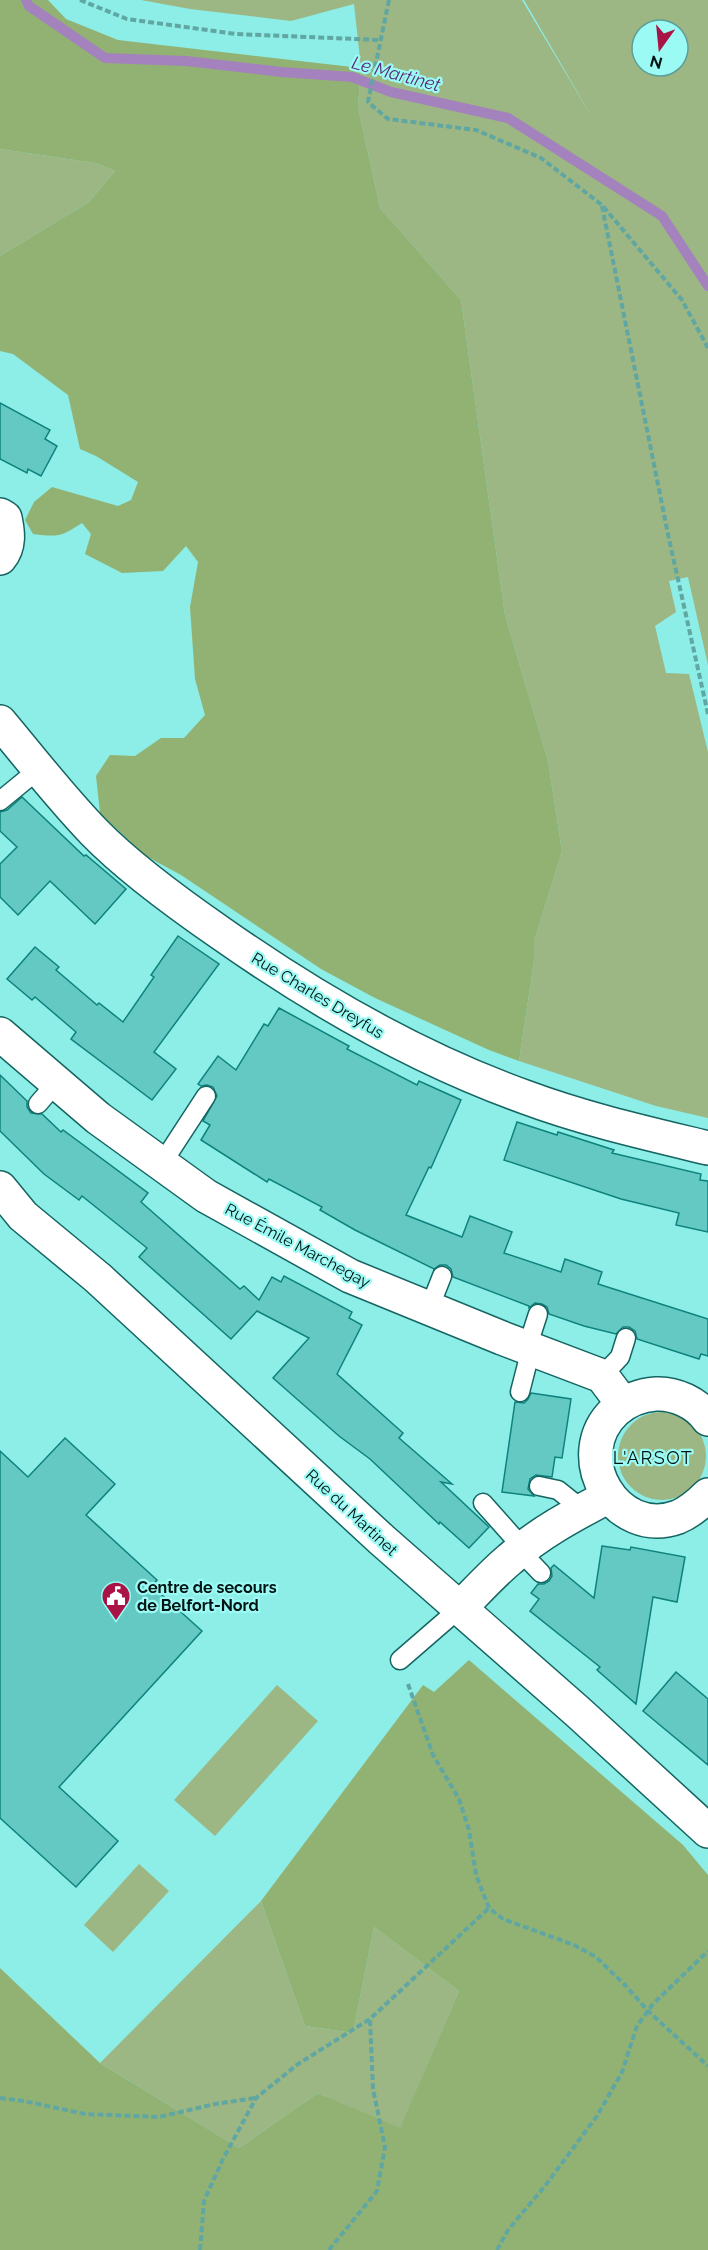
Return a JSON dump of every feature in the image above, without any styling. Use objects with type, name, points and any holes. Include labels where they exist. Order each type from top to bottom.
[{"type":"street","points":[[0,514],[5,518],[9,535],[0,558]]},
{"type":"street","name":"Rue Charles Dreyfus","points":[[0,722],[96,834],[193,914],[251,955],[318,997],[384,1035],[453,1068],[523,1097],[621,1127],[708,1148]]},
{"type":"street","name":"Rue Émile Marchegay","points":[[0,1034],[47,1093],[98,1118],[206,1196],[350,1276],[602,1376]]},
{"type":"street","name":"Rue du Martinet","points":[[0,1188],[12,1211],[98,1278],[387,1545],[654,1779],[708,1831]]},
{"type":"street","points":[[602,1376],[623,1404]]},
{"type":"street","points":[[460,1608],[500,1568],[528,1558],[596,1503],[598,1478],[595,1457],[598,1437],[608,1418],[623,1404],[643,1395],[665,1394],[686,1400],[704,1413],[708,1419]]},
{"type":"street","points":[[596,1503],[623,1509],[639,1517],[658,1520],[703,1511]]},
{"type":"lane","points":[[0,801],[39,769]]},
{"type":"lane","points":[[161,1165],[206,1096]]},
{"type":"lane","points":[[429,1309],[442,1276]]},
{"type":"lane","points":[[520,1392],[538,1314]]},
{"type":"lane","points":[[602,1376],[620,1357],[626,1338]]},
{"type":"lane","points":[[539,1486],[596,1503]]},
{"type":"lane","points":[[483,1503],[528,1558]]},
{"type":"lane","points":[[400,1660],[460,1608]]},
{"type":"path","points":[[80,0],[127,19],[236,34],[379,40]]},
{"type":"path","points":[[389,0],[368,102],[388,119],[476,130],[541,158],[602,205],[682,300],[708,348]]},
{"type":"path","points":[[602,205],[669,539],[708,714]]},
{"type":"path","points":[[400,1660],[433,1755],[459,1799],[469,1830],[476,1875],[489,1908],[502,1919],[574,1945],[597,1957],[648,2011],[708,2066]]},
{"type":"path","points":[[200,2250],[204,2201],[223,2159],[256,2098],[298,2064],[370,2019],[489,1908]]},
{"type":"path","points":[[497,2250],[508,2230],[545,2186],[597,2116],[622,2072],[637,2026],[653,2004],[708,1952]]},
{"type":"path","points":[[329,2250],[377,2191],[385,2147],[374,2089],[370,2019]]},
{"type":"path","points":[[0,2098],[86,2114],[159,2117],[215,2104],[256,2098]]},
{"type":"green space","points":[[0,0],[48,0],[66,19],[118,40],[361,68],[358,107],[380,208],[461,300],[505,615],[548,761],[562,851],[534,942],[534,961],[519,1061],[489,1050],[375,998],[321,969],[181,875],[144,855],[100,813],[96,776],[110,755],[135,756],[161,738],[184,738],[205,715],[195,679],[190,607],[198,562],[186,546],[163,571],[122,573],[85,554],[91,534],[82,523],[59,535],[49,536],[33,534],[25,520],[34,502],[52,487],[118,506],[131,500],[138,482],[96,456],[80,449],[68,395],[13,354],[0,351],[0,256],[89,202],[115,171],[95,163],[0,149]]},
{"type":"green space","points":[[141,0],[522,0],[593,119],[524,0],[708,0],[708,665],[688,577],[669,581],[676,612],[655,626],[666,673],[689,674],[708,752],[708,1118],[656,1106],[519,1061],[534,961],[534,942],[562,851],[548,761],[505,615],[461,300],[380,208],[358,107],[361,68],[354,4],[291,21],[190,9]]},
{"type":"green space","points":[[0,149],[95,163],[115,171],[89,202],[0,256]]},
{"type":"green space","points":[[662,1412],[679,1415],[693,1425],[703,1439],[706,1456],[703,1473],[693,1487],[679,1497],[662,1500],[645,1497],[631,1487],[621,1473],[618,1456],[621,1439],[631,1425],[645,1415]]},
{"type":"green space","points":[[469,1660],[683,1845],[708,1875],[708,2250],[0,2250],[0,1968],[100,2063],[239,2148],[318,2093],[400,2128],[459,1991],[374,1927],[353,2033],[305,2026],[261,1901],[423,1685],[434,1692]]},
{"type":"green space","points":[[277,1685],[318,1721],[215,1836],[174,1800]]},
{"type":"green space","points":[[139,1864],[169,1891],[113,1952],[84,1925]]},
{"type":"green space","points":[[261,1901],[305,2026],[353,2033],[374,1927],[459,1991],[400,2129],[318,2093],[239,2148],[100,2063]]},
{"type":"building","points":[[0,403],[50,430],[45,439],[57,446],[41,476],[28,469],[27,473],[0,459]]},
{"type":"building","points":[[22,797],[84,856],[86,855],[126,889],[95,924],[50,881],[18,915],[0,897],[0,864],[17,847],[0,831],[0,812],[7,810]]},
{"type":"building","points":[[178,936],[219,964],[154,1052],[176,1069],[152,1100],[71,1039],[76,1032],[35,997],[32,1000],[7,979],[35,947],[59,967],[56,970],[97,1005],[99,1003],[123,1022],[154,977],[151,975]]},
{"type":"building","points":[[279,1008],[349,1046],[347,1049],[417,1085],[419,1081],[461,1100],[431,1168],[429,1167],[406,1215],[462,1237],[470,1216],[512,1232],[504,1253],[561,1272],[565,1259],[602,1272],[598,1284],[708,1319],[708,1356],[701,1354],[699,1359],[637,1339],[635,1331],[629,1327],[623,1327],[616,1334],[584,1326],[549,1314],[547,1307],[542,1304],[535,1303],[529,1308],[529,1306],[453,1277],[451,1269],[446,1265],[440,1265],[434,1269],[355,1230],[320,1210],[322,1207],[269,1179],[267,1182],[201,1140],[210,1125],[203,1121],[217,1096],[213,1087],[198,1084],[218,1056],[236,1070],[264,1024],[268,1026]]},
{"type":"building","points":[[0,1075],[27,1101],[27,1107],[31,1113],[42,1114],[61,1132],[63,1130],[148,1193],[141,1202],[240,1289],[244,1286],[259,1300],[272,1277],[281,1282],[284,1276],[352,1312],[349,1318],[362,1325],[337,1374],[403,1433],[399,1438],[452,1484],[441,1482],[489,1527],[469,1548],[440,1522],[439,1524],[370,1459],[339,1436],[273,1378],[309,1338],[257,1311],[231,1339],[139,1257],[147,1248],[82,1196],[79,1200],[44,1174],[0,1131]]},
{"type":"building","points":[[517,1122],[614,1150],[612,1153],[701,1174],[700,1180],[708,1181],[708,1232],[676,1225],[679,1213],[621,1199],[504,1160]]},
{"type":"building","points":[[531,1393],[571,1399],[562,1458],[555,1457],[552,1477],[536,1475],[530,1479],[528,1489],[534,1496],[502,1492],[515,1402],[524,1403]]},
{"type":"building","points":[[65,1438],[115,1484],[86,1515],[157,1580],[152,1586],[202,1631],[59,1787],[118,1841],[76,1887],[0,1818],[0,1451],[28,1477]]},
{"type":"building","points":[[602,1546],[630,1550],[631,1547],[685,1557],[677,1602],[653,1597],[636,1704],[597,1670],[600,1667],[530,1611],[539,1599],[531,1593],[538,1584],[549,1581],[552,1576],[551,1568],[554,1565],[594,1598]]},
{"type":"building","points":[[676,1672],[708,1699],[708,1765],[643,1711]]},
{"type":"waterway","name":"Le Martinet","points":[[26,0],[29,6],[105,58],[186,61],[352,77],[391,92],[508,118],[662,216],[708,286]]},
{"type":"place","name":"Centre de secours de Belfort-Nord","points":[[116,1622]]},
{"type":"district","name":"L'ARSOT","points":[[653,1458]]}]
